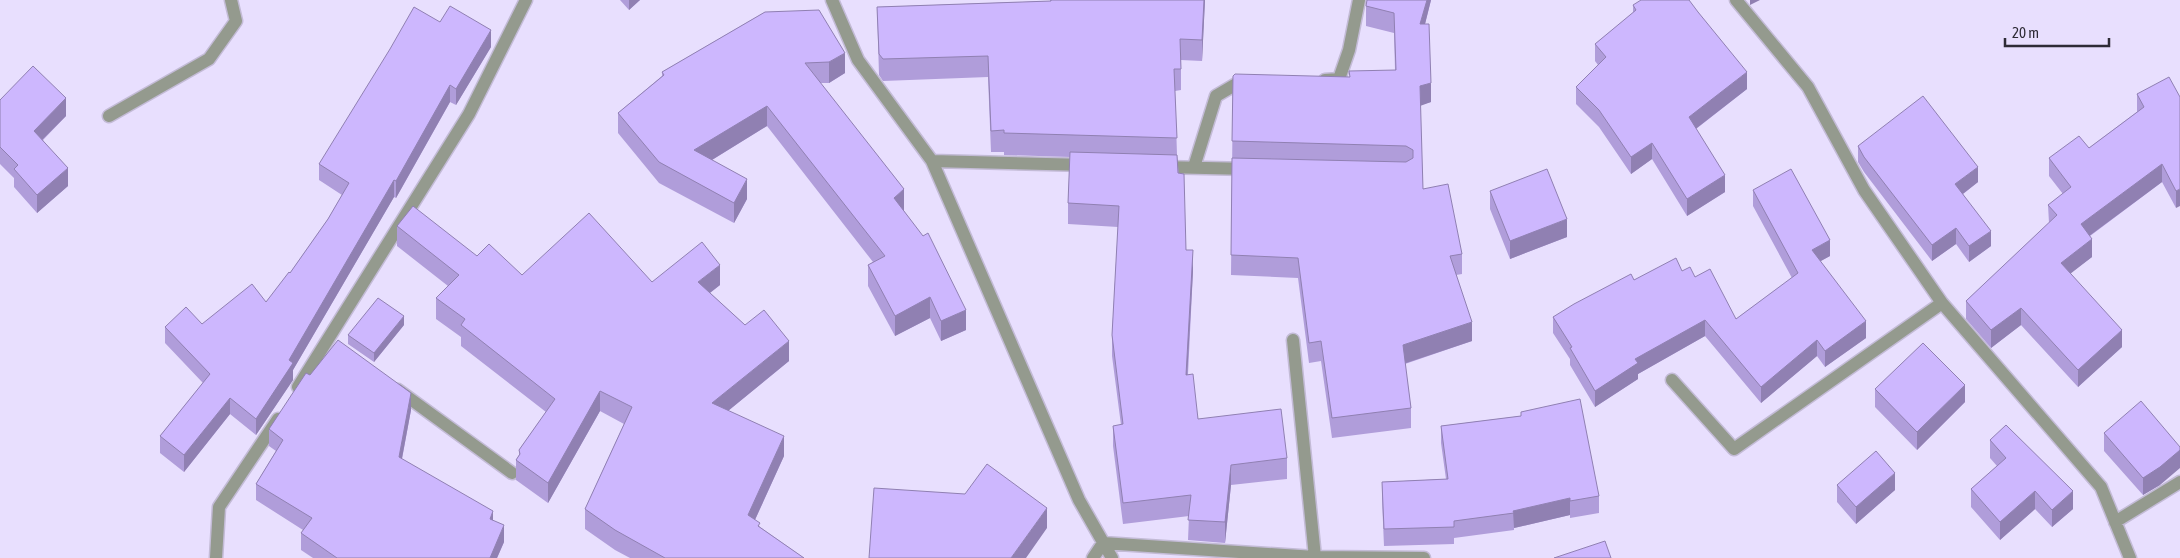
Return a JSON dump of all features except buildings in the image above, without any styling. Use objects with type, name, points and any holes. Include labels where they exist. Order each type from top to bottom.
[{"type":"street","points":[[108,116],[209,59],[236,21],[231,0]]},
{"type":"street","points":[[294,395],[333,343],[373,266],[469,114],[526,0]]},
{"type":"street","points":[[832,0],[858,60],[932,161],[1079,500],[1112,558]]},
{"type":"street","points":[[1311,80],[1339,79],[1349,50],[1359,0]]},
{"type":"street","points":[[1736,0],[1808,87],[1864,190],[1942,303],[2101,487],[2130,558]]},
{"type":"street","points":[[1194,167],[1216,96],[1238,83],[1265,82]]},
{"type":"street","points":[[932,161],[1097,165]]},
{"type":"street","points":[[1146,166],[1262,170]]},
{"type":"street","points":[[1672,380],[1734,449],[1942,303]]},
{"type":"street","points":[[1293,340],[1315,557]]},
{"type":"street","points":[[386,381],[512,472]]},
{"type":"street","points":[[216,558],[219,507],[283,411]]},
{"type":"street","points":[[2115,522],[2180,482]]},
{"type":"street","points":[[1103,543],[1315,557],[1424,558]]},
{"type":"street","points":[[1093,558],[1103,543]]}]
